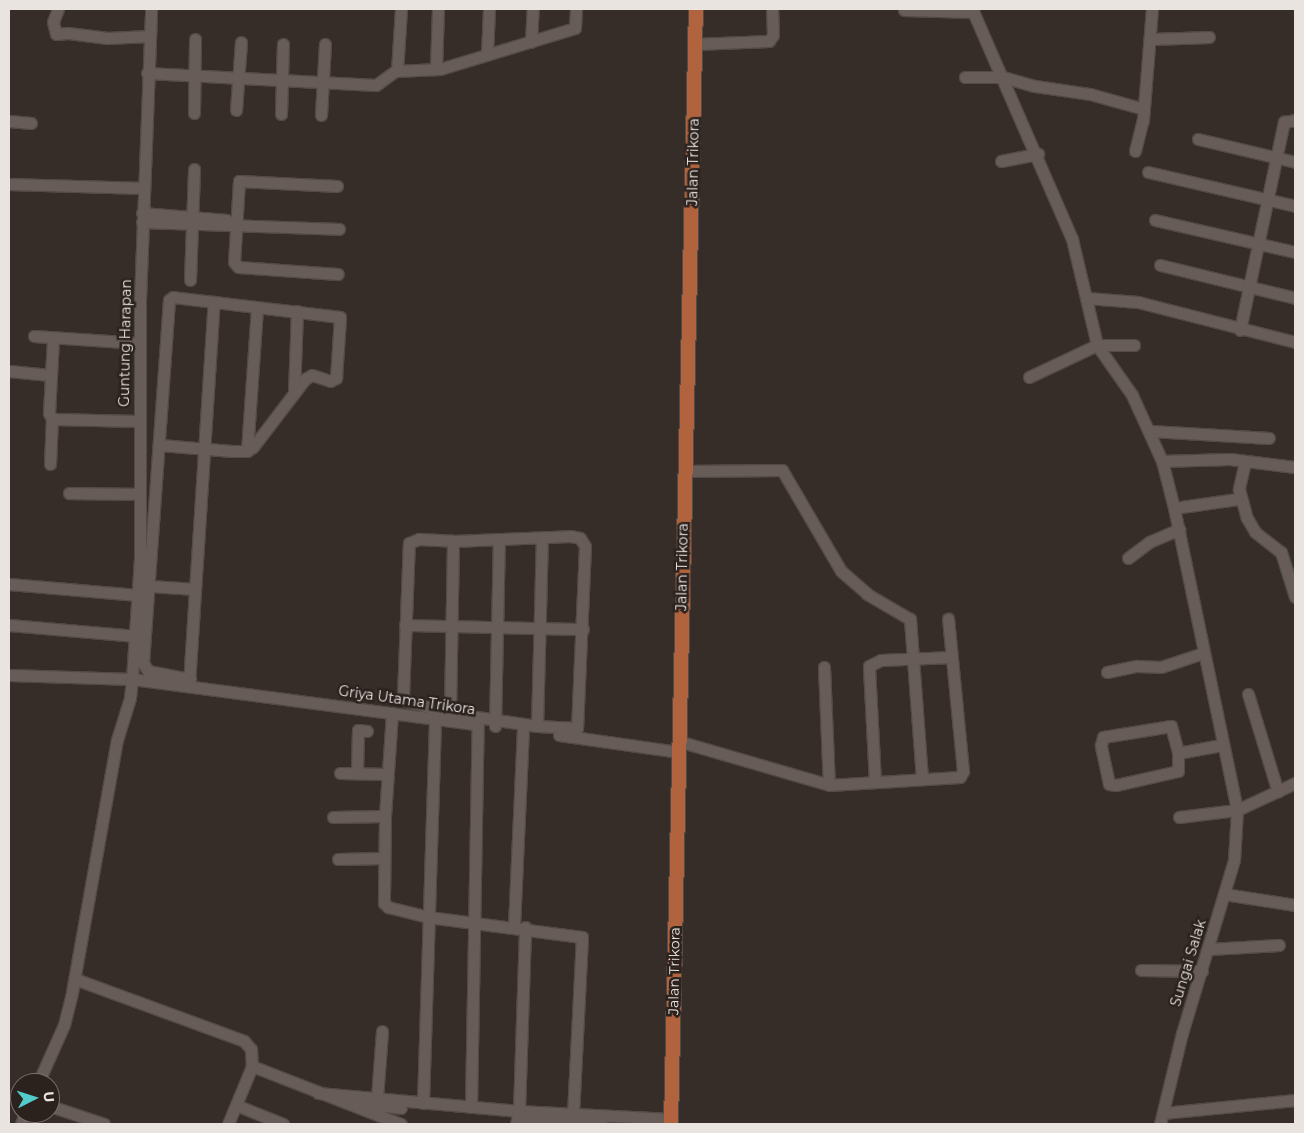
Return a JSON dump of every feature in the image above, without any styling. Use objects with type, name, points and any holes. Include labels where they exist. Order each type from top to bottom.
[{"type":"main road","name":"Jalan Trikora","points":[[671,1122],[684,471],[696,9]]},
{"type":"street","points":[[58,9],[53,22],[56,34],[108,38],[148,36]]},
{"type":"street","name":"Guntung Harapan","points":[[42,1073],[64,1025],[75,979],[117,740],[130,698],[132,679],[138,595],[139,343],[150,9]]},
{"type":"street","points":[[397,71],[401,9]]},
{"type":"street","points":[[436,69],[438,9]]},
{"type":"street","points":[[487,55],[489,9]]},
{"type":"street","points":[[531,42],[532,9]]},
{"type":"street","points":[[147,73],[376,85],[397,71],[436,69],[575,28],[576,9]]},
{"type":"street","points":[[695,44],[769,41],[773,35],[772,9]]},
{"type":"street","points":[[1135,151],[1144,109],[1152,39],[1152,9]]},
{"type":"street","points":[[904,10],[973,10],[1038,154],[1072,239],[1097,345]]},
{"type":"street","points":[[1152,39],[1209,37]]},
{"type":"street","points":[[194,113],[195,39]]},
{"type":"street","points":[[236,110],[240,42]]},
{"type":"street","points":[[281,114],[283,44]]},
{"type":"street","points":[[321,115],[325,44]]},
{"type":"street","points":[[965,77],[1002,77],[1017,82],[1090,94],[1144,109]]},
{"type":"street","points":[[1240,330],[1260,244],[1284,122],[1295,120]]},
{"type":"street","points":[[9,122],[31,123]]},
{"type":"street","points":[[1198,139],[1295,162]]},
{"type":"street","points":[[1001,161],[1038,154]]},
{"type":"street","points":[[190,280],[194,169]]},
{"type":"street","points":[[1148,172],[1295,206]]},
{"type":"street","points":[[337,186],[241,180],[235,224],[237,266],[338,274]]},
{"type":"street","points":[[9,184],[144,188]]},
{"type":"street","points":[[142,218],[339,229]]},
{"type":"street","points":[[1155,220],[1295,252]]},
{"type":"street","points":[[1160,265],[1295,298]]},
{"type":"street","points":[[160,445],[204,449],[247,451],[260,441],[294,393],[311,376],[330,381],[336,378],[342,323],[338,316],[174,297],[169,300],[144,668],[189,682],[204,449],[214,302]]},
{"type":"street","points":[[1087,298],[1138,302],[1240,330],[1295,342]]},
{"type":"street","points":[[247,451],[257,307]]},
{"type":"street","points":[[294,393],[297,310]]},
{"type":"street","points":[[34,336],[139,343]]},
{"type":"street","points":[[50,464],[52,419],[48,413],[53,338]]},
{"type":"street","points":[[1029,377],[1097,345],[1134,345]]},
{"type":"street","name":"Sungai Salak","points":[[1097,345],[1132,395],[1151,431],[1162,461],[1174,508],[1221,745],[1237,810],[1234,860],[1209,949],[1182,1033],[1161,1119]]},
{"type":"street","points":[[9,370],[50,375]]},
{"type":"street","points":[[52,419],[138,421]]},
{"type":"street","points":[[1151,431],[1269,438]]},
{"type":"street","points":[[1162,461],[1244,462],[1295,468]]},
{"type":"street","points":[[1244,462],[1240,489],[1247,518],[1255,532],[1282,552],[1295,597]]},
{"type":"street","points":[[684,471],[782,470],[841,571],[867,594],[910,619],[922,779]]},
{"type":"street","points":[[69,493],[139,494]]},
{"type":"street","points":[[1174,508],[1236,499]]},
{"type":"street","points":[[1128,558],[1149,542],[1178,529]]},
{"type":"street","points":[[577,537],[584,542],[583,629],[578,727],[570,730],[495,724],[408,704],[404,700],[409,543],[419,539],[453,541],[542,538],[577,537]]},
{"type":"street","points":[[537,726],[542,538]]},
{"type":"street","points":[[495,724],[499,539]]},
{"type":"street","points":[[450,713],[453,541]]},
{"type":"street","points":[[9,584],[138,595]]},
{"type":"street","points":[[150,586],[195,589]]},
{"type":"street","points":[[824,667],[828,785],[952,778],[963,773],[948,619]]},
{"type":"street","points":[[9,625],[136,636]]},
{"type":"street","points":[[406,626],[583,629]]},
{"type":"street","points":[[1107,672],[1136,666],[1162,667],[1203,654]]},
{"type":"street","points":[[875,782],[867,669],[871,663],[881,660],[914,660],[952,656]]},
{"type":"street","name":"Griya Utama Trikora","points":[[9,675],[189,682],[435,720],[478,725],[495,724],[523,730],[678,746],[828,785]]},
{"type":"street","points":[[1248,694],[1278,792]]},
{"type":"street","points":[[392,713],[385,816],[386,905],[428,917],[519,927],[582,937],[573,1112]]},
{"type":"street","points":[[423,1102],[435,720]]},
{"type":"street","points":[[471,1107],[478,725]]},
{"type":"street","points":[[1171,726],[1178,754],[1178,771],[1111,785],[1103,762],[1102,740],[1107,734],[1171,726]]},
{"type":"street","points":[[357,774],[358,730],[367,731]]},
{"type":"street","points":[[518,1117],[523,730]]},
{"type":"street","points":[[1178,754],[1221,745]]},
{"type":"street","points":[[340,773],[387,774]]},
{"type":"street","points":[[1179,817],[1237,810],[1295,783]]},
{"type":"street","points":[[333,817],[385,816]]},
{"type":"street","points":[[338,859],[384,858]]},
{"type":"street","points":[[1224,894],[1295,905]]},
{"type":"street","points":[[1209,949],[1279,945]]},
{"type":"street","points":[[1141,970],[1202,971]]},
{"type":"street","points":[[75,979],[244,1041],[251,1049],[252,1066],[228,1124]]},
{"type":"street","points":[[377,1098],[382,1031]]},
{"type":"street","points":[[252,1066],[337,1100],[376,1120],[401,1124]]},
{"type":"street","points":[[318,1093],[471,1107],[518,1117],[573,1112],[671,1122]]},
{"type":"street","points":[[337,1100],[602,1124]]},
{"type":"street","points":[[1161,1119],[1295,1100]]},
{"type":"street","points":[[236,1105],[283,1124]]},
{"type":"street","points":[[60,1109],[104,1124]]},
{"type":"street","points":[[9,1123],[14,1124]]}]
